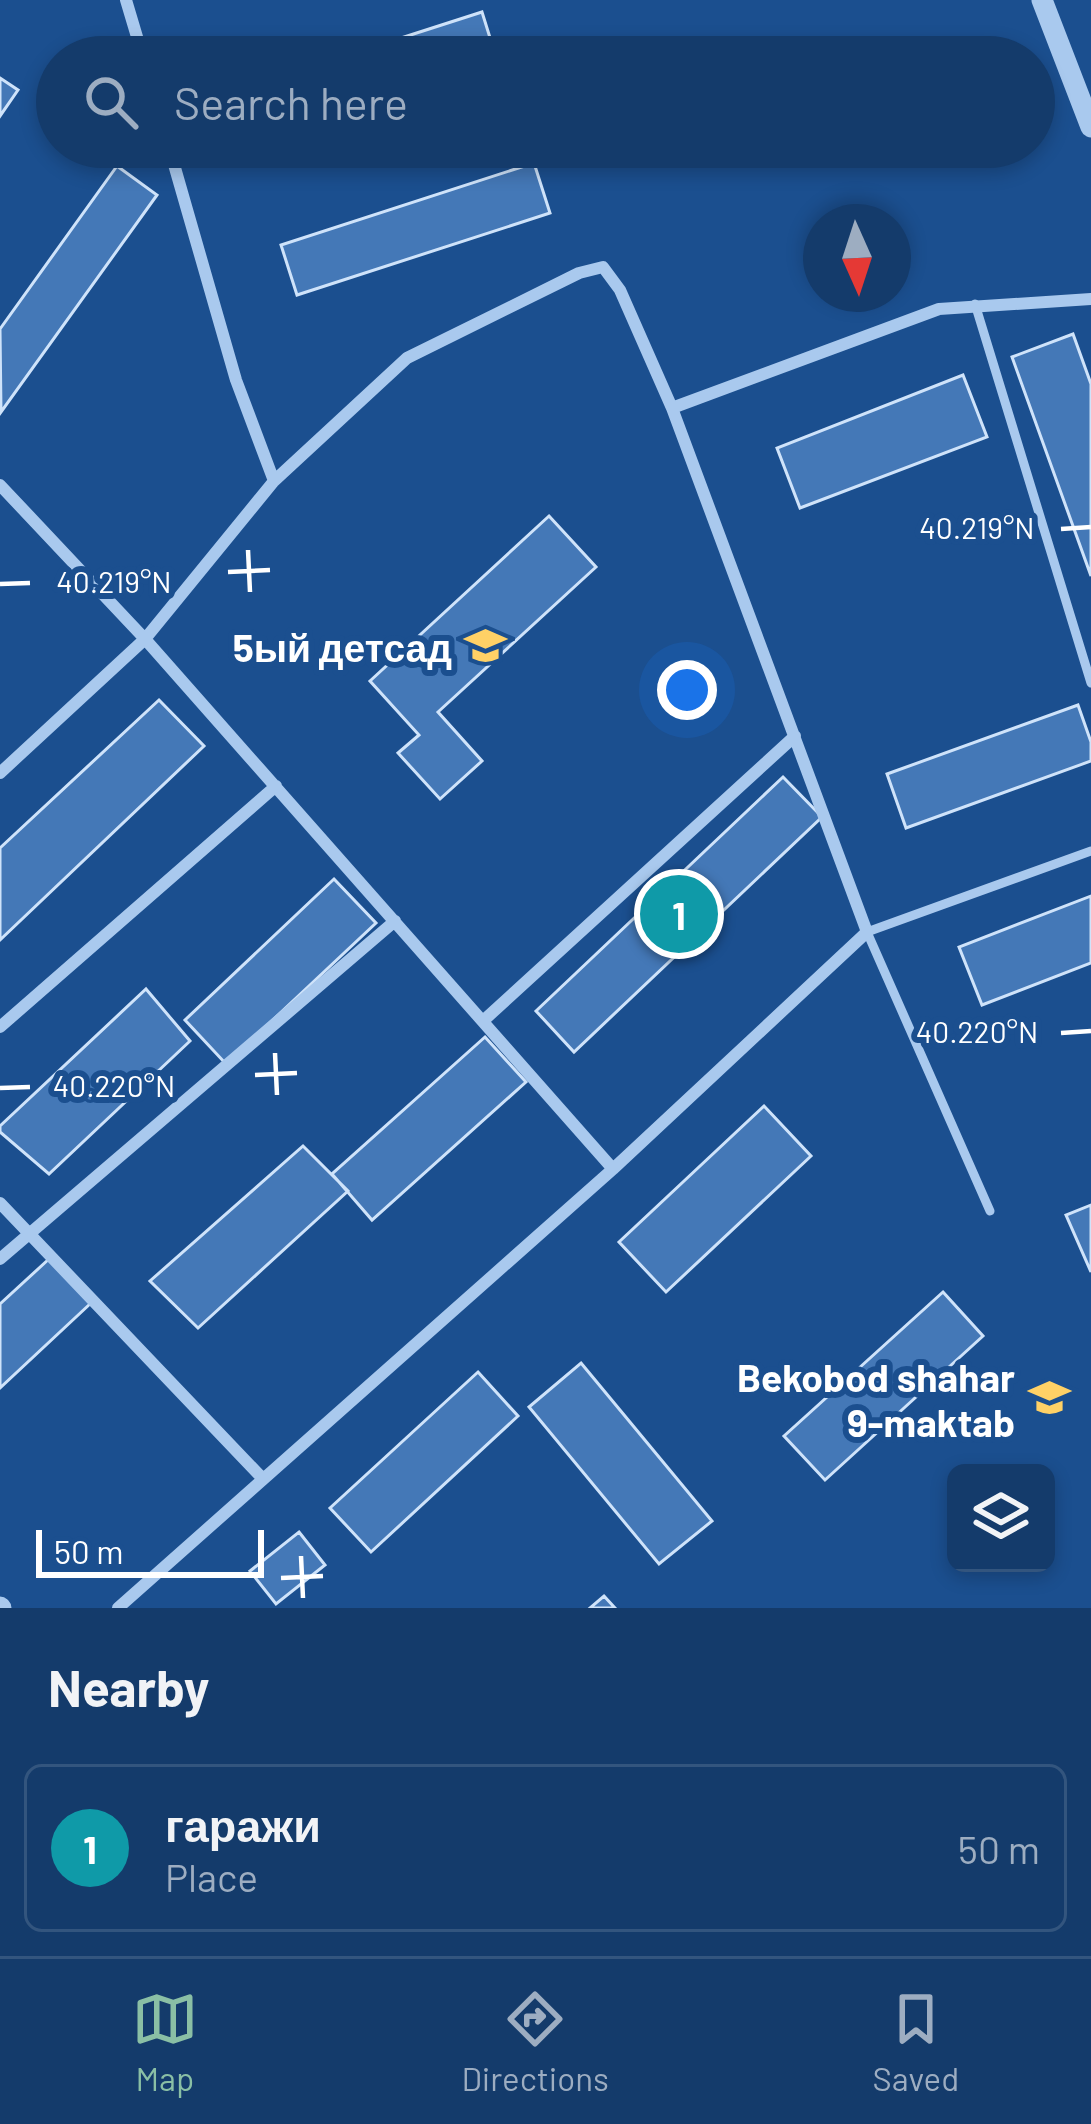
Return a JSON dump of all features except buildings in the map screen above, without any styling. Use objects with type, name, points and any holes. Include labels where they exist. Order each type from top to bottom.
[{"type":"street","points":[[126,0],[137,36]]},
{"type":"street","points":[[1042,0],[1091,128]]},
{"type":"street","points":[[175,168],[236,380],[274,481]]},
{"type":"street","points":[[0,772],[146,638],[274,481],[407,358],[579,273],[603,267],[620,290],[672,408],[867,932],[614,1168],[118,1608]]},
{"type":"street","points":[[672,408],[939,309],[1091,299]]},
{"type":"street","points":[[0,485],[146,638],[614,1168]]},
{"type":"street","points":[[483,1021],[795,736]]},
{"type":"street","points":[[0,1028],[276,786]]},
{"type":"street","points":[[0,1259],[395,921]]},
{"type":"street","points":[[0,1203],[262,1479]]},
{"type":"lane","points":[[975,304],[1091,683]]},
{"type":"lane","points":[[990,1211],[867,932],[1091,850]]},
{"type":"place","name":"5ый детсад","points":[[486,646]]},
{"type":"place","name":"гаражи","points":[[679,914]]},
{"type":"place","name":"Bekobod shahar 9-maktab","points":[[1049,1398]]}]
